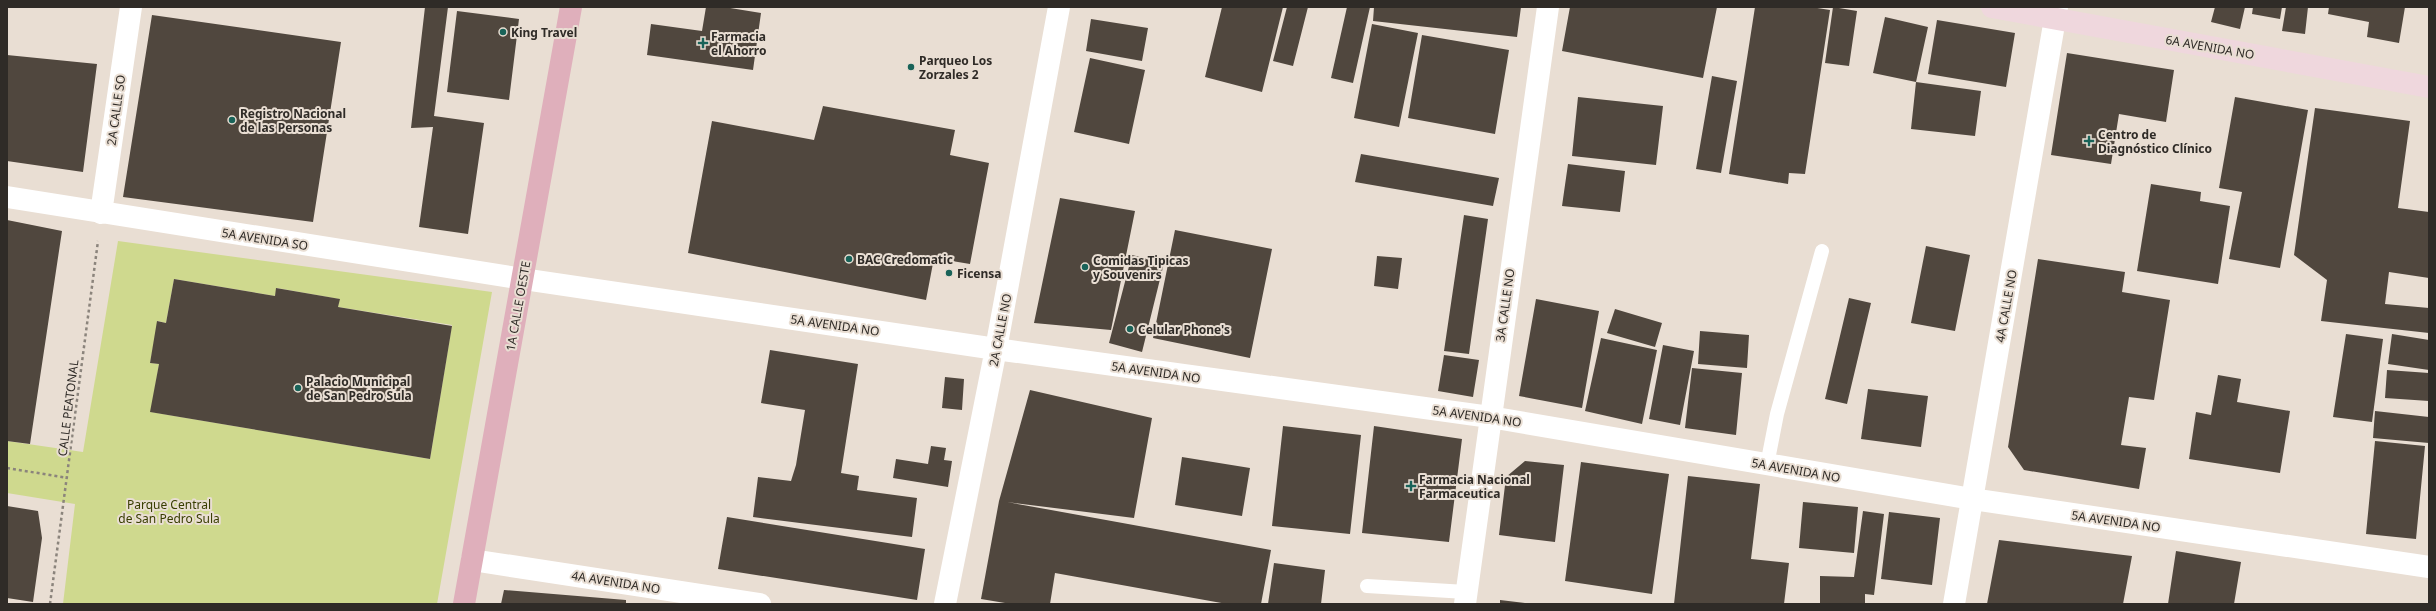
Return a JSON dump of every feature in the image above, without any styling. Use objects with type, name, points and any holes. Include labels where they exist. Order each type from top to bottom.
[{"type":"main road","name":"1A CALLE OESTE","points":[[464,604],[572,7]]},
{"type":"street","name":"2A CALLE SO","points":[[101,213],[131,7]]},
{"type":"street","name":"2A CALLE NO","points":[[945,604],[996,349],[1059,7]]},
{"type":"street","name":"3A CALLE NO","points":[[1466,598],[1548,7]]},
{"type":"street","name":"6A AVENIDA NO","points":[[1992,7],[2056,13],[2429,87]]},
{"type":"street","name":"4A CALLE NO","points":[[1954,604],[2056,13]]},
{"type":"street","name":"5A AVENIDA SO","points":[[7,197],[522,279]]},
{"type":"street","name":"5A AVENIDA NO","points":[[522,279],[996,349],[1490,417],[1972,499],[2429,567]]},
{"type":"street","name":"4A AVENIDA NO","points":[[472,560],[760,604]]},
{"type":"lane","points":[[1767,465],[1777,414],[1822,251]]},
{"type":"lane","points":[[1367,586],[1466,598]]},
{"type":"path","name":"CALLE PEATONAL","points":[[50,604],[68,478],[101,213]]},
{"type":"path","points":[[7,468],[68,478]]},
{"type":"green space","name":"Parque Central de San Pedro Sula","points":[[118,241],[492,292],[437,604],[63,604],[75,504],[7,493],[7,441],[83,452]],"holes":[[[174,279],[275,296],[277,288],[339,299],[338,307],[452,325],[430,459],[151,412],[159,364],[150,363],[158,321],[166,323]]]},
{"type":"building","points":[[425,7],[448,7],[434,116],[484,123],[468,234],[419,227],[433,127],[411,128]]},
{"type":"building","name":"Farmacia el Ahorro","points":[[706,7],[724,7],[761,13],[753,70],[647,55],[651,24],[702,31]]},
{"type":"building","points":[[1222,7],[1283,7],[1262,92],[1205,77]]},
{"type":"building","points":[[1287,7],[1308,7],[1293,66],[1273,61]]},
{"type":"building","points":[[1347,7],[1370,7],[1353,83],[1331,78]]},
{"type":"building","points":[[1374,7],[1521,7],[1517,37],[1373,21]]},
{"type":"building","points":[[1570,7],[1717,7],[1703,78],[1562,51]]},
{"type":"building","points":[[1755,7],[1811,7],[1830,10],[1805,174],[1789,173],[1788,184],[1729,174]]},
{"type":"building","points":[[1833,7],[1857,11],[1849,66],[1825,63]]},
{"type":"building","points":[[2215,7],[2245,7],[2240,29],[2211,22]]},
{"type":"building","points":[[2253,7],[2282,7],[2280,19],[2252,14]]},
{"type":"building","points":[[2286,7],[2308,7],[2305,34],[2282,31]]},
{"type":"building","points":[[2329,7],[2405,7],[2399,43],[2367,37],[2369,22],[2328,14]]},
{"type":"building","points":[[457,11],[519,19],[509,100],[447,92]]},
{"type":"building","name":"Registro Nacional de las Personas","points":[[152,15],[341,42],[313,222],[123,197]]},
{"type":"building","points":[[1885,17],[1928,27],[1916,82],[1873,73]]},
{"type":"building","points":[[1091,19],[1148,28],[1142,61],[1086,51]]},
{"type":"building","points":[[1937,20],[2015,33],[2006,87],[1928,74]]},
{"type":"building","points":[[1372,24],[1418,33],[1399,127],[1354,118]]},
{"type":"building","points":[[1422,35],[1509,50],[1495,134],[1408,118]]},
{"type":"building","points":[[2067,53],[2174,70],[2166,122],[2119,114],[2111,164],[2051,155]]},
{"type":"building","points":[[7,55],[97,64],[83,172],[7,161]]},
{"type":"building","points":[[1090,58],[1145,70],[1129,144],[1074,132]]},
{"type":"building","points":[[1712,76],[1737,81],[1721,173],[1696,169]]},
{"type":"building","points":[[1916,82],[1981,91],[1975,136],[1911,129]]},
{"type":"building","points":[[1578,97],[1663,106],[1656,165],[1572,156]]},
{"type":"building","points":[[2235,97],[2308,110],[2280,268],[2229,259],[2242,192],[2219,188]]},
{"type":"building","points":[[823,106],[955,130],[950,155],[989,163],[970,264],[934,258],[926,300],[688,253],[712,121],[814,140]]},
{"type":"building","points":[[2315,108],[2410,121],[2398,208],[2429,212],[2429,278],[2389,272],[2385,304],[2429,308],[2429,333],[2321,321],[2327,280],[2294,255]]},
{"type":"building","points":[[1361,154],[1499,178],[1493,206],[1355,182]]},
{"type":"building","points":[[1568,164],[1625,171],[1620,212],[1562,206]]},
{"type":"building","points":[[2151,184],[2201,192],[2200,201],[2230,206],[2218,284],[2137,271]]},
{"type":"building","name":"Comidas Tipicas y Souvenirs","points":[[1060,198],[1135,211],[1111,330],[1034,323]]},
{"type":"building","points":[[1464,215],[1488,219],[1469,354],[1444,351]]},
{"type":"building","points":[[7,220],[62,231],[30,444],[7,441]]},
{"type":"building","points":[[1175,230],[1272,249],[1250,358],[1153,338]]},
{"type":"building","points":[[1926,246],[1970,255],[1955,331],[1911,323]]},
{"type":"building","points":[[1132,255],[1164,263],[1142,352],[1109,343]]},
{"type":"building","points":[[1377,256],[1402,258],[1398,289],[1374,286]]},
{"type":"building","points":[[2038,259],[2125,272],[2122,292],[2170,300],[2154,400],[2129,397],[2121,445],[2146,448],[2139,489],[2024,470],[2008,447]]},
{"type":"building","name":"Palacio Municipal de San Pedro Sula","points":[[174,279],[275,296],[276,288],[340,299],[338,307],[452,326],[430,459],[150,412],[159,364],[150,363],[157,321],[166,323]]},
{"type":"building","points":[[1849,298],[1871,303],[1847,404],[1825,399]]},
{"type":"building","points":[[1536,299],[1599,311],[1582,408],[1519,396]]},
{"type":"building","points":[[1615,309],[1662,323],[1655,347],[1607,333]]},
{"type":"building","points":[[1700,331],[1749,335],[1747,368],[1698,364]]},
{"type":"building","points":[[2346,334],[2383,339],[2372,422],[2333,417]]},
{"type":"building","points":[[2392,334],[2429,340],[2429,370],[2388,364]]},
{"type":"building","points":[[1601,338],[1657,350],[1642,424],[1585,411]]},
{"type":"building","points":[[1663,345],[1694,351],[1680,425],[1649,419]]},
{"type":"building","points":[[770,350],[858,364],[841,473],[859,476],[857,490],[917,498],[912,537],[753,517],[758,477],[791,481],[796,465],[805,410],[761,403]]},
{"type":"building","points":[[1444,355],[1479,360],[1473,397],[1438,391]]},
{"type":"building","points":[[1692,368],[1742,373],[1736,435],[1685,428]]},
{"type":"building","points":[[2387,370],[2429,373],[2429,401],[2385,398]]},
{"type":"building","points":[[2218,375],[2241,379],[2237,402],[2290,411],[2280,473],[2189,459],[2196,412],[2211,415]]},
{"type":"building","points":[[945,377],[964,379],[962,410],[942,408]]},
{"type":"building","points":[[1868,389],[1928,396],[1921,447],[1861,439]]},
{"type":"building","points":[[1030,390],[1152,418],[1134,518],[1007,502],[1271,550],[1261,604],[1227,604],[1055,573],[1050,604],[1011,604],[981,599],[999,501]]},
{"type":"building","points":[[2375,411],[2429,417],[2429,443],[2373,438]]},
{"type":"building","points":[[1283,426],[1361,435],[1350,534],[1272,526]]},
{"type":"building","name":"Farmacia Nacional Farmaceutica","points":[[1374,426],[1462,439],[1449,542],[1362,533]]},
{"type":"building","points":[[2375,441],[2425,446],[2416,539],[2366,534]]},
{"type":"building","points":[[931,446],[946,448],[944,460],[952,461],[948,487],[893,478],[896,459],[928,464]]},
{"type":"building","points":[[1182,457],[1250,468],[1242,516],[1175,505]]},
{"type":"building","points":[[1525,461],[1564,465],[1555,542],[1499,535],[1506,477]]},
{"type":"building","points":[[1581,462],[1669,474],[1652,594],[1565,581]]},
{"type":"building","points":[[1688,476],[1760,484],[1751,559],[1789,563],[1784,604],[1674,604]]},
{"type":"building","points":[[1803,502],[1858,507],[1854,553],[1799,548]]},
{"type":"building","points":[[7,506],[38,511],[42,538],[33,602],[7,598]]},
{"type":"building","points":[[1863,511],[1884,514],[1874,595],[1865,594],[1865,604],[1820,604],[1820,576],[1854,577]]},
{"type":"building","points":[[1889,512],[1940,518],[1932,585],[1881,579]]},
{"type":"building","points":[[727,517],[925,549],[917,600],[718,569]]},
{"type":"building","points":[[1999,540],[2132,556],[2123,604],[1987,604]]},
{"type":"building","points":[[2176,551],[2241,562],[2234,604],[2168,604]]},
{"type":"building","points":[[1274,563],[1325,570],[1321,604],[1268,604]]},
{"type":"building","points":[[504,590],[626,600],[626,604],[501,604]]},
{"type":"building","points":[[1500,600],[1525,603],[1525,604],[1500,604]]},
{"type":"place","name":"King Travel","points":[[503,32]]},
{"type":"place","name":"Farmacia el Ahorro","points":[[703,43]]},
{"type":"place","name":"Parqueo Los Zorzales 2","points":[[911,67]]},
{"type":"place","name":"Registro Nacional de las Personas","points":[[232,120]]},
{"type":"place","name":"Centro de Diagnóstico Clínico","points":[[2089,141]]},
{"type":"place","name":"BAC Credomatic","points":[[849,259]]},
{"type":"place","name":"Comidas Tipicas y Souvenirs","points":[[1085,267]]},
{"type":"place","name":"Ficensa","points":[[949,273]]},
{"type":"place","name":"Celular Phone's","points":[[1130,329]]},
{"type":"place","name":"Palacio Municipal de San Pedro Sula","points":[[298,388]]},
{"type":"place","name":"Farmacia Nacional Farmaceutica","points":[[1411,486]]}]
